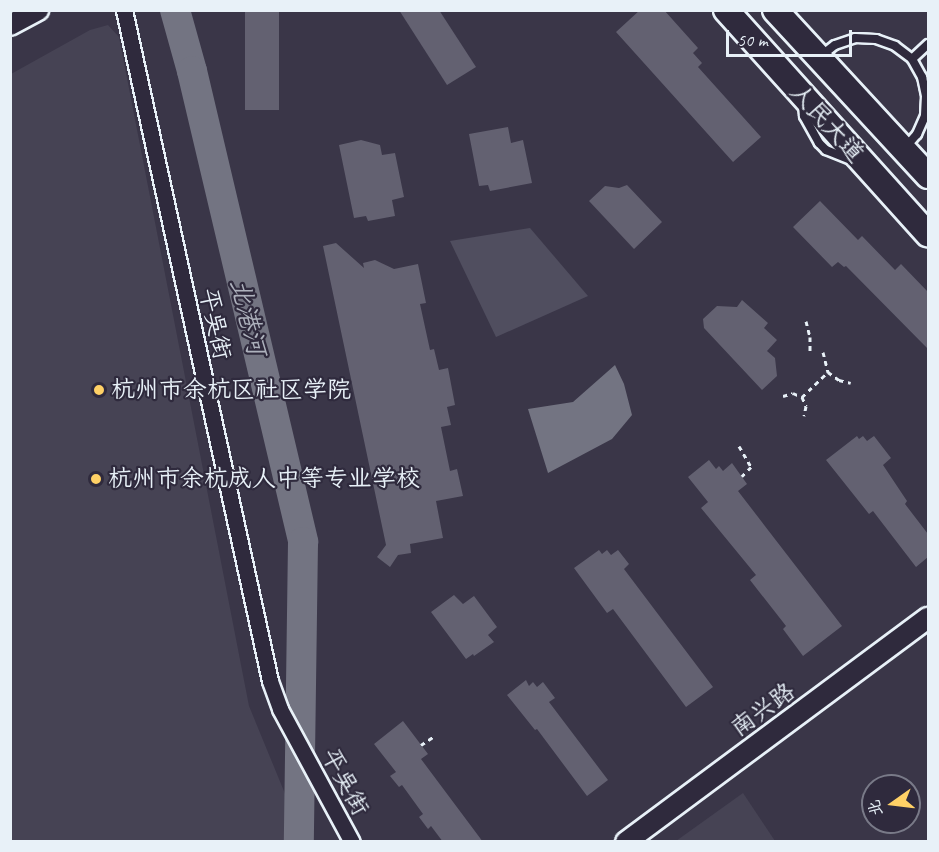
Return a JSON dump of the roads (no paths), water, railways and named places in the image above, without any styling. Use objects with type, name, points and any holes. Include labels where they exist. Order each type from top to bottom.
[{"type":"main road","name":"人民大道","points":[[726,10],[928,234]]},
{"type":"main road","name":"人民大道","points":[[775,10],[928,176]]},
{"type":"street","points":[[10,25],[38,10]]},
{"type":"street","name":"平吴街","points":[[124,10],[270,681],[279,709],[352,842]]},
{"type":"street","name":"南兴路","points":[[626,842],[928,618]]},
{"type":"lane","points":[[819,58],[835,45],[855,38],[876,39],[895,46],[912,59],[922,76],[926,96],[925,116],[917,134],[903,149]]},
{"type":"lane","points":[[912,59],[928,44]]},
{"type":"lane","points":[[802,95],[804,116],[819,143],[845,160],[863,163]]},
{"type":"water","points":[[615,365],[624,384],[632,415],[612,439],[548,473],[528,409],[573,402]]},
{"type":"water","points":[[295,818],[308,841],[293,841]]},
{"type":"waterway","name":"北港河","points":[[175,10],[192,71],[303,542],[299,842]]},
{"type":"place","name":"杭州市余杭区社区学院","points":[[99,390]]},
{"type":"place","name":"杭州市余杭成人中等专业学校","points":[[96,479]]}]
